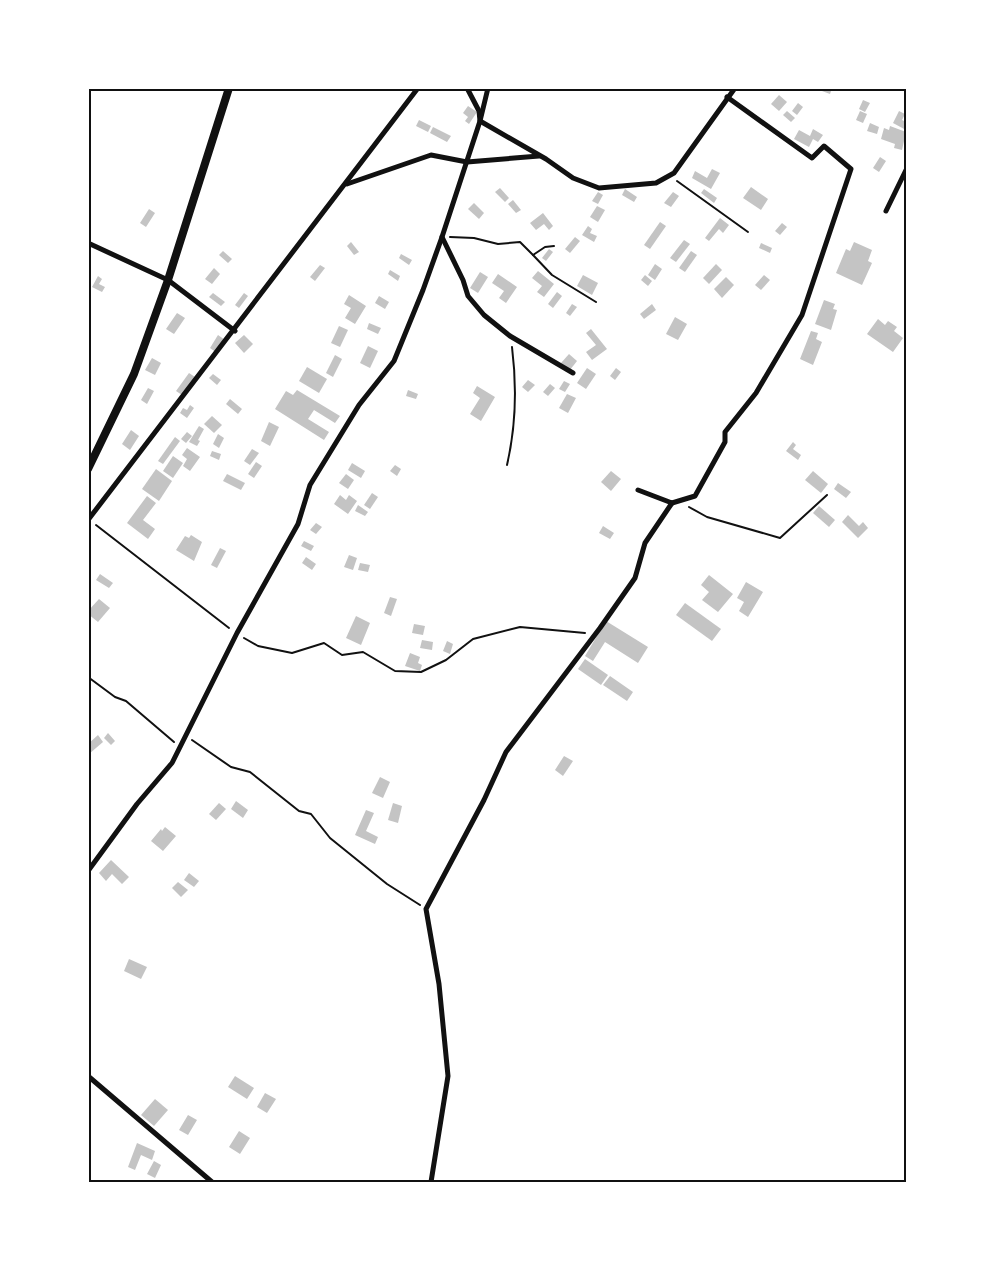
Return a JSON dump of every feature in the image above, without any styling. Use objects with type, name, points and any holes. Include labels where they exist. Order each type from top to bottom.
[{"type":"main road","points":[[88,469],[134,374],[168,280],[229,88]]},
{"type":"street","points":[[89,519],[235,331],[418,88]]},
{"type":"street","points":[[467,88],[479,111],[480,121]]},
{"type":"street","points":[[88,871],[137,804],[172,763],[237,633],[298,524],[310,485],[359,405],[394,361],[423,290],[467,162],[488,88]]},
{"type":"street","points":[[480,121],[573,178],[599,188],[656,183],[674,173],[687,158],[735,88]]},
{"type":"street","points":[[638,490],[675,502],[694,496],[725,442],[725,432],[756,393],[802,315],[851,169],[824,146],[812,159],[727,97]]},
{"type":"street","points":[[346,184],[431,155],[467,162],[540,156]]},
{"type":"street","points":[[886,211],[906,170]]},
{"type":"street","points":[[441,237],[463,280],[468,296],[484,315],[510,336],[573,374]]},
{"type":"street","points":[[88,243],[168,280],[235,331]]},
{"type":"street","points":[[431,1182],[448,1076],[439,984],[426,909],[484,800],[506,752],[635,578],[645,543],[675,502]]},
{"type":"street","points":[[88,1076],[212,1182]]},
{"type":"path","points":[[669,176],[748,232]]},
{"type":"path","points":[[441,237],[474,238],[498,244],[520,242],[552,275],[596,302]]},
{"type":"path","points":[[533,255],[545,247],[554,246]]},
{"type":"path","points":[[507,465],[514,434],[516,377],[510,336]]},
{"type":"path","points":[[675,502],[707,518],[780,538],[827,495]]},
{"type":"path","points":[[426,670],[446,660],[473,639],[520,627],[595,634]]},
{"type":"path","points":[[88,677],[115,697],[126,701],[180,746]]},
{"type":"path","points":[[184,735],[231,766],[250,772],[298,811],[311,814],[330,838],[387,884],[426,909]]},
{"type":"building","points":[[814,88],[832,88],[830,94]]},
{"type":"building","points":[[779,95],[787,102],[779,111],[771,104]]},
{"type":"building","points":[[863,100],[870,103],[865,112],[859,109]]},
{"type":"building","points":[[798,103],[803,107],[797,115],[792,111]]},
{"type":"building","points":[[468,106],[477,112],[469,124],[465,121],[468,117],[463,113]]},
{"type":"building","points":[[787,111],[795,118],[791,122],[783,115]]},
{"type":"building","points":[[860,111],[867,114],[863,123],[856,120]]},
{"type":"building","points":[[899,111],[905,114],[902,120],[906,122],[906,130],[893,123]]},
{"type":"building","points":[[419,120],[431,126],[428,132],[416,126]]},
{"type":"building","points":[[870,123],[879,127],[877,134],[867,131]]},
{"type":"building","points":[[890,126],[906,132],[902,150],[894,148],[895,144],[881,139],[884,128],[889,130]]},
{"type":"building","points":[[433,127],[451,136],[447,142],[430,133]]},
{"type":"building","points":[[813,129],[823,135],[818,142],[813,139],[809,147],[794,139],[799,130],[810,136]]},
{"type":"building","points":[[880,157],[886,161],[879,172],[873,168]]},
{"type":"building","points":[[712,169],[720,173],[711,189],[692,178],[695,171],[707,178]]},
{"type":"building","points":[[751,187],[768,199],[761,210],[743,198]]},
{"type":"building","points":[[500,188],[509,198],[505,202],[495,192]]},
{"type":"building","points":[[625,189],[637,197],[634,202],[622,195]]},
{"type":"building","points":[[704,189],[717,198],[714,203],[701,193]]},
{"type":"building","points":[[598,192],[603,195],[598,204],[592,201]]},
{"type":"building","points":[[673,192],[679,196],[671,207],[664,203]]},
{"type":"building","points":[[513,200],[521,210],[516,213],[508,204]]},
{"type":"building","points":[[474,203],[484,213],[479,219],[468,209]]},
{"type":"building","points":[[597,206],[605,210],[598,222],[590,217]]},
{"type":"building","points":[[149,209],[155,213],[146,227],[140,223]]},
{"type":"building","points":[[543,213],[553,226],[549,230],[544,224],[536,230],[530,223]]},
{"type":"building","points":[[720,218],[729,225],[723,233],[719,229],[709,241],[705,238]]},
{"type":"building","points":[[660,222],[666,226],[650,249],[644,245]]},
{"type":"building","points":[[782,223],[787,227],[780,235],[775,231]]},
{"type":"building","points":[[588,226],[592,229],[590,233],[597,236],[594,242],[582,235]]},
{"type":"building","points":[[575,237],[580,241],[570,253],[565,249]]},
{"type":"building","points":[[684,240],[690,244],[676,262],[670,258]]},
{"type":"building","points":[[351,242],[359,252],[354,255],[347,246]]},
{"type":"building","points":[[854,242],[872,250],[868,261],[872,263],[862,285],[836,273],[846,249],[850,251]]},
{"type":"building","points":[[761,243],[772,248],[770,253],[759,248]]},
{"type":"building","points":[[549,249],[553,252],[546,261],[542,258]]},
{"type":"building","points":[[223,251],[232,259],[228,263],[219,255]]},
{"type":"building","points":[[691,251],[697,255],[685,272],[679,268]]},
{"type":"building","points":[[401,254],[412,260],[409,265],[399,258]]},
{"type":"building","points":[[655,264],[662,269],[655,280],[648,275]]},
{"type":"building","points":[[716,264],[722,270],[709,284],[703,278]]},
{"type":"building","points":[[320,265],[325,268],[315,281],[310,277]]},
{"type":"building","points":[[214,268],[220,274],[212,284],[205,279]]},
{"type":"building","points":[[390,270],[400,276],[398,281],[388,274]]},
{"type":"building","points":[[538,271],[554,284],[544,297],[537,292],[542,286],[532,278]]},
{"type":"building","points":[[480,272],[488,277],[478,293],[470,288]]},
{"type":"building","points":[[498,274],[517,287],[506,303],[499,298],[504,291],[492,283]]},
{"type":"building","points":[[583,275],[598,283],[592,295],[577,286]]},
{"type":"building","points":[[645,275],[652,281],[648,286],[641,280]]},
{"type":"building","points":[[764,275],[770,280],[761,290],[755,285]]},
{"type":"building","points":[[98,276],[102,279],[99,284],[105,287],[102,292],[92,287]]},
{"type":"building","points":[[726,277],[734,285],[722,298],[714,289]]},
{"type":"building","points":[[557,292],[562,296],[553,308],[548,304]]},
{"type":"building","points":[[213,293],[225,302],[221,306],[209,297]]},
{"type":"building","points":[[244,293],[248,296],[239,308],[235,305]]},
{"type":"building","points":[[349,295],[366,306],[355,324],[345,318],[351,308],[344,304]]},
{"type":"building","points":[[379,296],[389,302],[385,309],[375,303]]},
{"type":"building","points":[[824,300],[835,304],[833,309],[837,310],[831,330],[815,324]]},
{"type":"building","points":[[572,304],[577,307],[570,316],[566,313]]},
{"type":"building","points":[[652,304],[656,310],[644,319],[640,314]]},
{"type":"building","points":[[177,313],[185,318],[174,334],[166,329]]},
{"type":"building","points":[[675,317],[687,324],[678,340],[666,334]]},
{"type":"building","points":[[878,319],[885,325],[888,321],[897,327],[894,331],[903,338],[893,352],[867,334]]},
{"type":"building","points":[[369,323],[381,328],[378,334],[367,329]]},
{"type":"building","points":[[339,326],[348,330],[340,347],[331,343]]},
{"type":"building","points":[[591,329],[607,349],[592,360],[586,352],[596,345],[586,333]]},
{"type":"building","points":[[811,331],[818,333],[816,339],[822,342],[813,365],[800,359]]},
{"type":"building","points":[[218,335],[225,340],[217,353],[210,348]]},
{"type":"building","points":[[244,335],[253,344],[244,353],[235,343]]},
{"type":"building","points":[[368,346],[378,351],[370,368],[360,363]]},
{"type":"building","points":[[569,354],[577,361],[570,370],[561,363]]},
{"type":"building","points":[[335,355],[342,359],[333,377],[326,373]]},
{"type":"building","points":[[152,358],[161,363],[155,375],[145,370]]},
{"type":"building","points":[[307,367],[327,379],[319,393],[299,381]]},
{"type":"building","points":[[587,368],[596,374],[586,389],[577,383]]},
{"type":"building","points":[[616,368],[621,372],[615,380],[610,376]]},
{"type":"building","points":[[189,373],[195,377],[182,395],[176,391]]},
{"type":"building","points":[[213,374],[221,380],[217,385],[209,378]]},
{"type":"building","points":[[528,380],[535,385],[528,392],[522,387]]},
{"type":"building","points":[[564,381],[570,384],[565,392],[559,389]]},
{"type":"building","points":[[550,384],[555,388],[548,396],[543,392]]},
{"type":"building","points":[[477,386],[495,397],[481,421],[470,414],[480,398],[473,393]]},
{"type":"building","points":[[148,388],[154,391],[147,404],[141,400]]},
{"type":"building","points":[[297,390],[340,416],[335,423],[314,410],[308,419],[329,432],[324,440],[275,409],[286,391],[293,395]]},
{"type":"building","points":[[408,390],[418,394],[416,399],[406,396]]},
{"type":"building","points":[[567,394],[576,398],[568,413],[559,408]]},
{"type":"building","points":[[230,399],[242,409],[238,414],[226,404]]},
{"type":"building","points":[[190,405],[194,408],[187,418],[180,413],[183,408],[187,410]]},
{"type":"building","points":[[212,416],[222,425],[214,433],[204,424]]},
{"type":"building","points":[[269,422],[279,427],[270,446],[261,441]]},
{"type":"building","points":[[199,426],[204,429],[197,446],[189,442]]},
{"type":"building","points":[[131,430],[139,436],[130,450],[122,444]]},
{"type":"building","points":[[187,432],[192,436],[186,443],[181,439]]},
{"type":"building","points":[[218,434],[224,438],[219,448],[213,444]]},
{"type":"building","points":[[175,437],[180,441],[163,464],[158,461]]},
{"type":"building","points":[[793,442],[796,445],[793,449],[801,455],[798,460],[786,451]]},
{"type":"building","points":[[187,448],[200,457],[190,471],[183,466],[187,459],[182,455]]},
{"type":"building","points":[[252,449],[259,453],[250,465],[244,461]]},
{"type":"building","points":[[212,451],[221,454],[219,460],[210,456]]},
{"type":"building","points":[[173,456],[183,463],[173,478],[163,471]]},
{"type":"building","points":[[256,462],[262,466],[254,478],[248,474]]},
{"type":"building","points":[[352,463],[365,471],[361,478],[348,470]]},
{"type":"building","points":[[395,465],[401,469],[397,476],[390,471]]},
{"type":"building","points":[[156,469],[172,481],[159,501],[142,489]]},
{"type":"building","points":[[611,471],[621,479],[611,491],[601,482]]},
{"type":"building","points":[[813,471],[828,484],[821,493],[805,480]]},
{"type":"building","points":[[227,474],[245,483],[241,490],[223,481]]},
{"type":"building","points":[[346,474],[354,480],[348,489],[339,483]]},
{"type":"building","points":[[838,483],[851,492],[846,498],[834,489]]},
{"type":"building","points":[[372,493],[378,497],[370,509],[364,505]]},
{"type":"building","points":[[340,495],[346,500],[349,495],[357,501],[348,514],[334,504]]},
{"type":"building","points":[[147,496],[156,503],[143,520],[155,529],[148,539],[127,523]]},
{"type":"building","points":[[358,505],[368,512],[365,516],[355,511]]},
{"type":"building","points":[[819,506],[835,520],[829,527],[813,513]]},
{"type":"building","points":[[848,515],[859,526],[863,522],[868,528],[858,538],[842,522]]},
{"type":"building","points":[[316,523],[322,527],[316,534],[310,530]]},
{"type":"building","points":[[603,526],[614,533],[610,539],[599,533]]},
{"type":"building","points":[[191,535],[202,542],[194,561],[176,550],[185,536],[189,538]]},
{"type":"building","points":[[304,541],[314,546],[311,551],[301,546]]},
{"type":"building","points":[[220,548],[226,551],[217,568],[211,565]]},
{"type":"building","points":[[349,555],[357,558],[353,570],[344,567]]},
{"type":"building","points":[[306,557],[316,564],[312,570],[302,563]]},
{"type":"building","points":[[360,563],[370,565],[368,572],[358,570]]},
{"type":"building","points":[[100,574],[113,583],[109,588],[96,580]]},
{"type":"building","points":[[709,575],[733,594],[718,612],[702,600],[709,592],[701,585]]},
{"type":"building","points":[[746,582],[763,592],[748,617],[739,611],[744,602],[737,598]]},
{"type":"building","points":[[390,597],[397,599],[391,616],[384,613]]},
{"type":"building","points":[[99,599],[110,608],[98,622],[88,614],[88,611]]},
{"type":"building","points":[[685,603],[721,629],[712,641],[676,615]]},
{"type":"building","points":[[356,616],[370,623],[361,645],[346,638]]},
{"type":"building","points":[[606,621],[648,647],[638,663],[605,642],[593,661],[585,656]]},
{"type":"building","points":[[414,624],[425,626],[423,635],[412,633]]},
{"type":"building","points":[[422,640],[433,642],[432,650],[420,648]]},
{"type":"building","points":[[447,641],[453,644],[450,654],[443,651]]},
{"type":"building","points":[[410,653],[420,657],[418,663],[422,665],[420,671],[405,666]]},
{"type":"building","points":[[585,659],[608,675],[601,685],[578,669]]},
{"type":"building","points":[[610,676],[633,692],[627,701],[603,685]]},
{"type":"building","points":[[108,733],[115,741],[111,745],[104,738]]},
{"type":"building","points":[[98,735],[103,742],[89,754],[88,744]]},
{"type":"building","points":[[564,756],[573,761],[563,776],[555,770]]},
{"type":"building","points":[[380,777],[390,782],[383,798],[372,793]]},
{"type":"building","points":[[236,801],[248,810],[243,818],[231,809]]},
{"type":"building","points":[[219,803],[226,809],[216,820],[209,814]]},
{"type":"building","points":[[393,803],[402,806],[398,823],[388,820]]},
{"type":"building","points":[[366,810],[374,813],[366,831],[378,837],[375,844],[355,835]]},
{"type":"building","points":[[165,827],[176,836],[163,851],[151,841]]},
{"type":"building","points":[[111,860],[129,877],[122,884],[112,874],[106,881],[99,873]]},
{"type":"building","points":[[189,873],[199,881],[194,887],[184,880]]},
{"type":"building","points":[[178,882],[188,890],[181,897],[172,888]]},
{"type":"building","points":[[129,959],[147,967],[141,979],[124,971]]},
{"type":"building","points":[[235,1076],[254,1088],[247,1099],[228,1087]]},
{"type":"building","points":[[265,1093],[276,1099],[267,1113],[257,1107]]},
{"type":"building","points":[[155,1099],[168,1110],[154,1126],[141,1115]]},
{"type":"building","points":[[188,1115],[197,1120],[188,1135],[179,1130]]},
{"type":"building","points":[[239,1131],[250,1138],[240,1154],[229,1147]]},
{"type":"building","points":[[137,1143],[155,1151],[152,1160],[141,1155],[135,1170],[128,1167]]},
{"type":"building","points":[[154,1161],[161,1165],[155,1178],[147,1174]]}]
